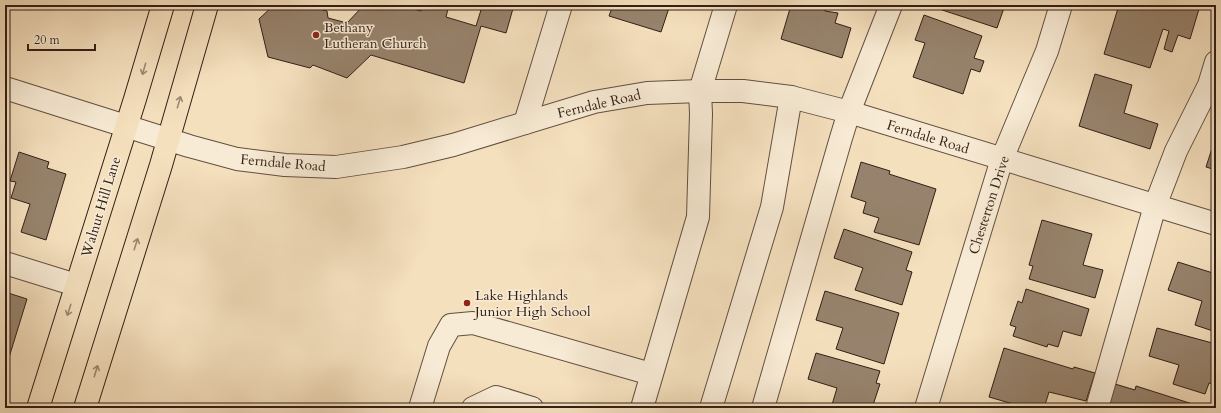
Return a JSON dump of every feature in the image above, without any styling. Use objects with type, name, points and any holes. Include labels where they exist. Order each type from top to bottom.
[{"type":"main road","name":"Walnut Hill Lane","points":[[38,408],[163,5]]},
{"type":"main road","points":[[85,408],[168,139],[207,5]]},
{"type":"street","points":[[525,123],[561,5]]},
{"type":"street","points":[[642,408],[698,216],[701,114],[700,91],[726,5]]},
{"type":"street","points":[[763,408],[849,112],[891,5]]},
{"type":"street","name":"Chesterton Drive","points":[[926,408],[1002,160],[1047,51],[1061,5]]},
{"type":"street","points":[[1097,408],[1155,206],[1176,151],[1209,85],[1216,62]]},
{"type":"street","name":"Ferndale Road","points":[[5,88],[237,159],[284,165],[336,167],[403,157],[453,145],[594,102],[647,93],[743,91],[791,97],[849,112],[1002,160],[1216,224]]},
{"type":"street","points":[[711,408],[772,207],[791,97]]},
{"type":"street","points":[[5,263],[76,285]]},
{"type":"street","points":[[420,408],[439,346],[451,325],[473,323],[651,374]]},
{"type":"street","points":[[473,408],[496,397],[532,408]]},
{"type":"building","points":[[274,5],[304,5],[327,11],[328,18],[347,23],[364,5],[400,5],[421,11],[423,5],[449,5],[446,17],[476,26],[481,10],[465,5],[514,5],[506,33],[481,26],[464,83],[371,55],[347,78],[313,65],[310,68],[268,57],[259,19]]},
{"type":"building","points":[[613,5],[670,5],[661,32],[609,16]]},
{"type":"building","points":[[791,5],[826,5],[825,11],[838,13],[835,23],[851,28],[842,58],[781,39]]},
{"type":"building","points":[[927,5],[1005,5],[997,28]]},
{"type":"building","points":[[1119,5],[1186,5],[1199,9],[1190,39],[1178,35],[1172,52],[1164,49],[1169,31],[1163,29],[1150,68],[1104,54]]},
{"type":"building","points":[[924,15],[982,36],[974,58],[984,61],[980,72],[971,69],[963,94],[913,77],[925,43],[915,40]]},
{"type":"building","points":[[1095,74],[1132,85],[1124,113],[1158,124],[1150,149],[1079,126]]},
{"type":"building","points":[[1215,139],[1216,140],[1216,170],[1206,167]]},
{"type":"building","points":[[19,152],[49,162],[47,168],[66,174],[46,240],[21,232],[30,204],[11,198],[16,182],[10,181]]},
{"type":"building","points":[[861,162],[890,171],[889,174],[936,189],[919,245],[874,232],[879,218],[863,213],[866,202],[851,197]]},
{"type":"building","points":[[1042,220],[1092,234],[1083,265],[1103,270],[1095,298],[1029,279],[1033,266],[1029,265]]},
{"type":"building","points":[[844,229],[912,252],[906,270],[912,272],[902,305],[855,290],[863,268],[834,258]]},
{"type":"building","points":[[1178,262],[1216,274],[1216,332],[1195,325],[1202,301],[1168,290]]},
{"type":"building","points":[[1026,289],[1089,309],[1081,336],[1063,331],[1058,347],[1048,344],[1047,347],[1013,336],[1016,327],[1010,325],[1018,301],[1022,303]]},
{"type":"building","points":[[825,291],[899,313],[884,364],[836,349],[843,328],[816,320]]},
{"type":"building","points":[[5,292],[27,299],[7,364],[5,363]]},
{"type":"building","points":[[1157,328],[1216,344],[1216,378],[1214,384],[1209,383],[1205,394],[1173,384],[1179,365],[1149,356]]},
{"type":"building","points":[[1004,348],[1073,369],[1074,367],[1095,373],[1086,401],[1049,392],[1044,408],[1031,406],[1030,408],[1027,408],[989,397]]},
{"type":"building","points":[[816,353],[880,371],[876,383],[880,384],[872,408],[831,408],[837,388],[808,379]]},
{"type":"building","points":[[1115,384],[1135,390],[1136,386],[1202,408],[1117,408],[1109,405]]},
{"type":"place","name":"Bethany Lutheran Church","points":[[316,35]]},
{"type":"place","name":"Lake Highlands Junior High School","points":[[467,303]]}]
